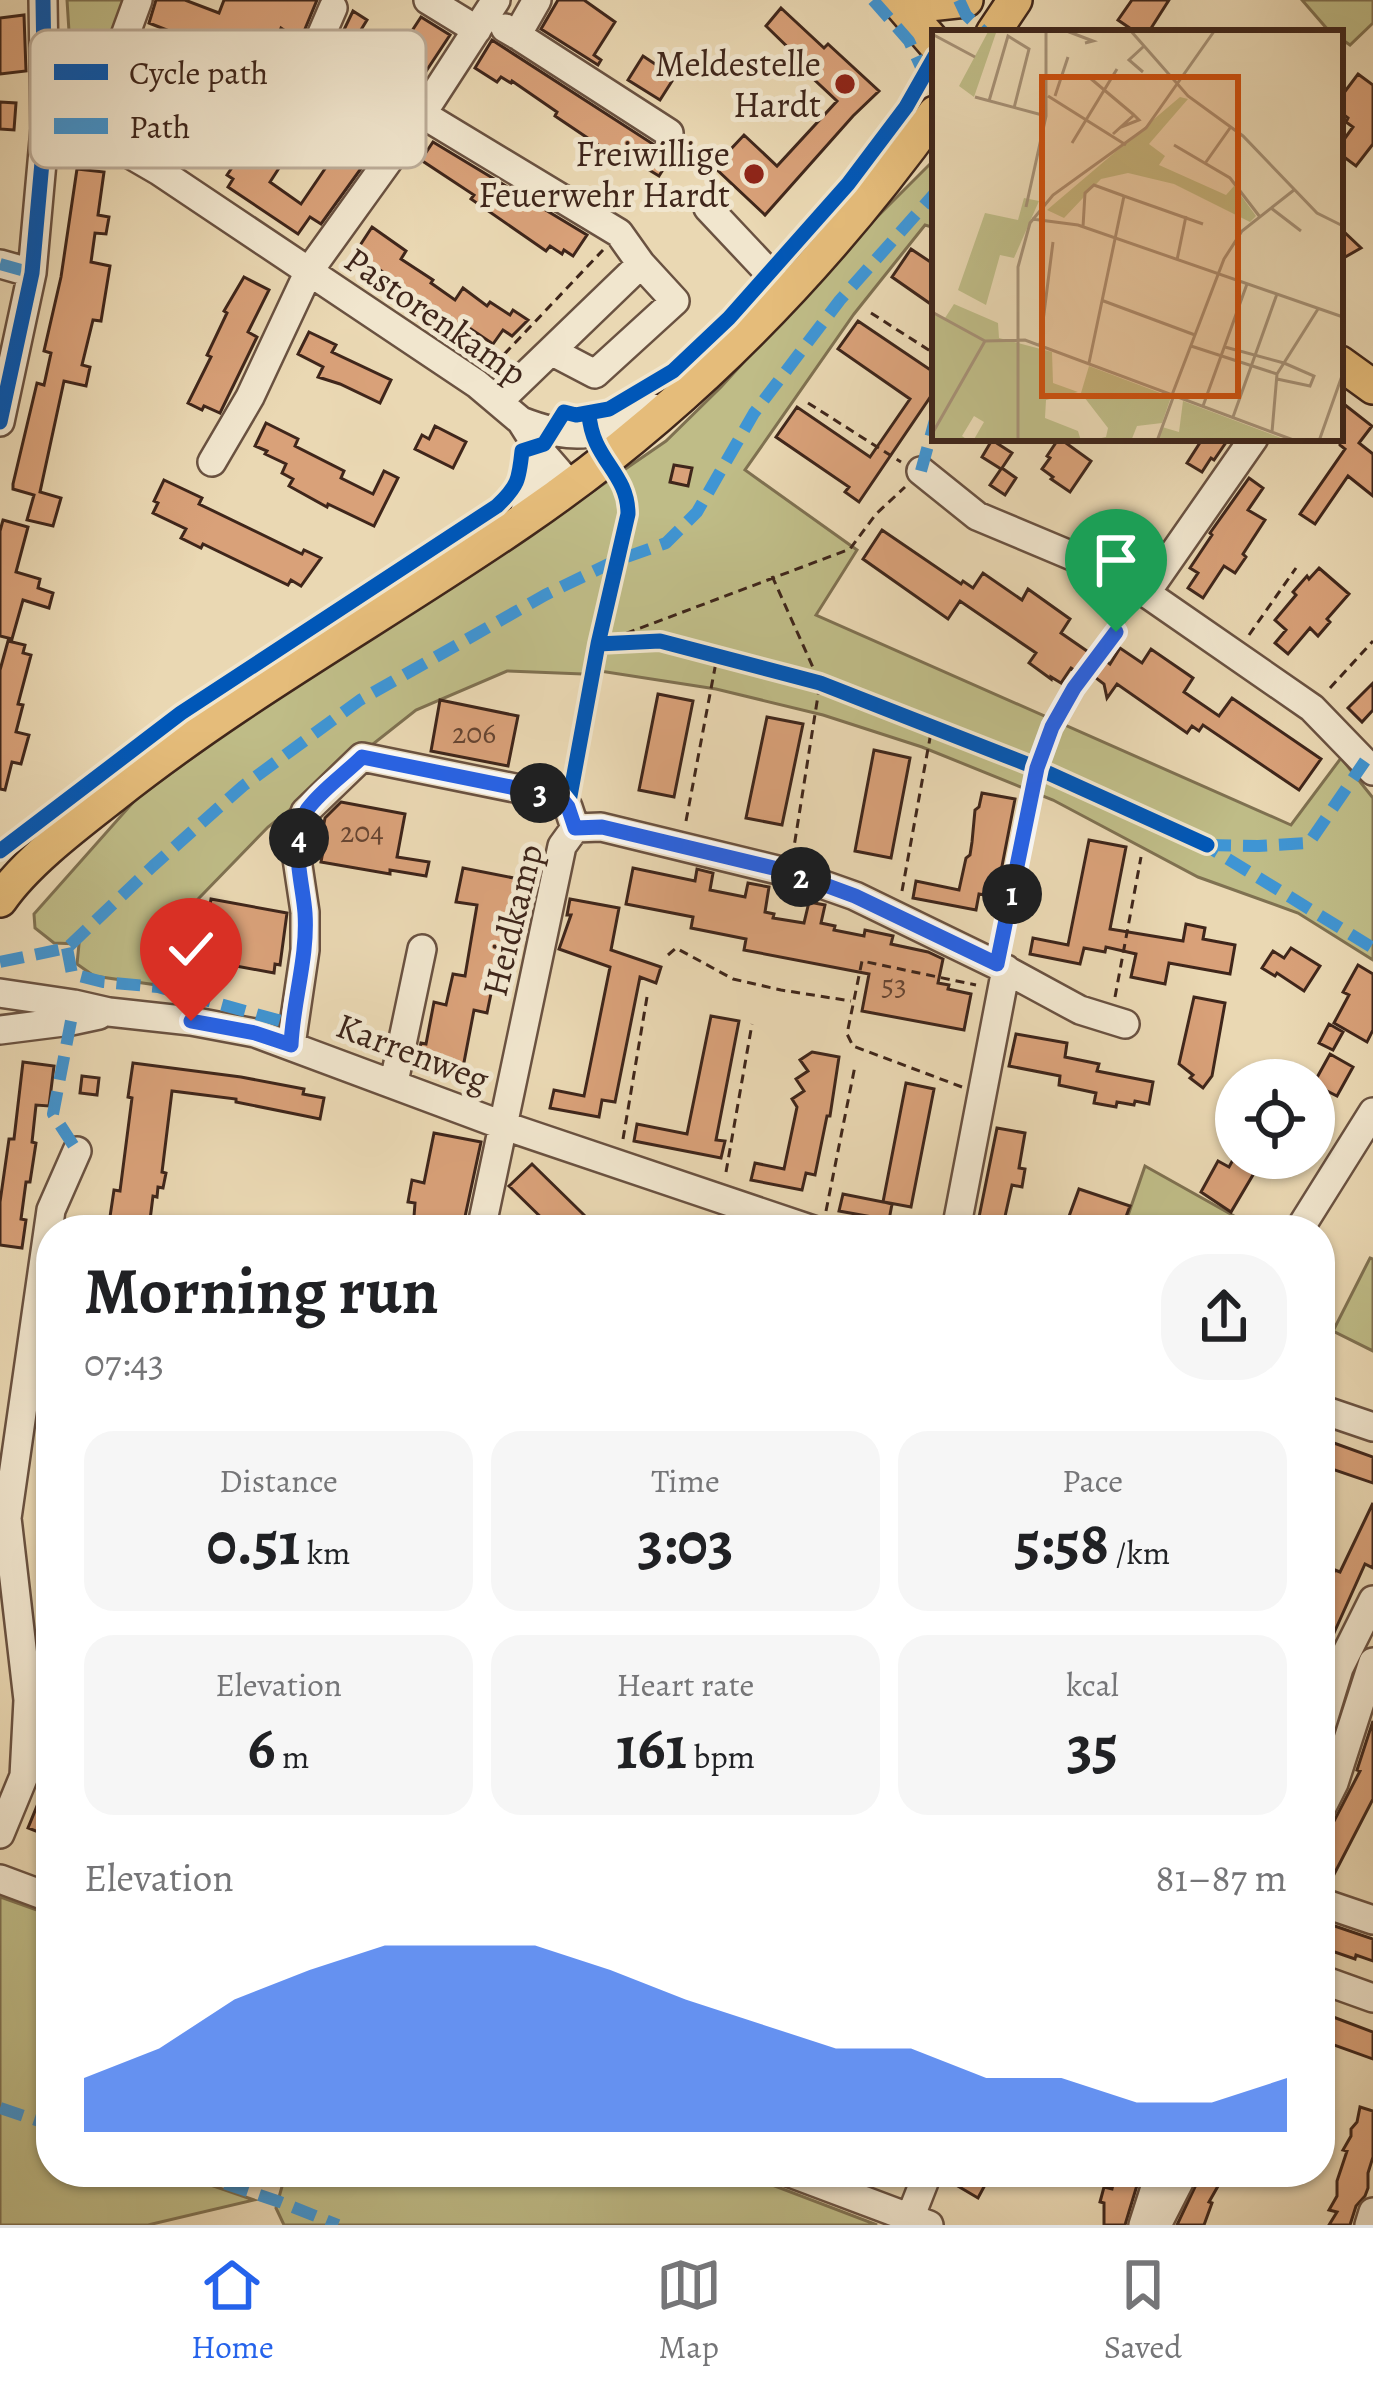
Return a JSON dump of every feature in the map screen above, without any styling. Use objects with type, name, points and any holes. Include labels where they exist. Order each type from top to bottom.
[{"type":"main road","points":[[897,0],[932,41]]},
{"type":"main road","points":[[918,0],[928,4],[966,0]]},
{"type":"main road","points":[[996,30],[1015,0]]},
{"type":"main road","points":[[0,900],[55,843],[166,753],[579,480],[731,353],[923,144]]},
{"type":"main road","points":[[1343,365],[1373,387]]},
{"type":"street","points":[[43,0],[43,30]]},
{"type":"street","points":[[128,30],[138,0]]},
{"type":"street","points":[[428,0],[487,15],[669,134]]},
{"type":"street","points":[[517,35],[537,0]]},
{"type":"street","points":[[323,30],[333,8]]},
{"type":"street","name":"Pastorenkamp","points":[[426,108],[487,15]]},
{"type":"street","points":[[426,116],[619,233],[675,301],[595,374],[551,351]]},
{"type":"street","points":[[0,422],[32,273],[41,168]]},
{"type":"street","name":"Pastorenkamp","points":[[154,168],[488,392],[545,441],[579,480]]},
{"type":"street","name":"Pastorenkamp","points":[[212,462],[250,397],[309,271],[383,168]]},
{"type":"street","points":[[708,208],[788,293]]},
{"type":"street","points":[[0,264],[32,273]]},
{"type":"street","points":[[488,392],[551,351],[641,265]]},
{"type":"street","points":[[521,522],[545,441],[617,427],[693,386]]},
{"type":"street","points":[[1146,592],[1252,441]]},
{"type":"street","points":[[921,471],[977,516],[1146,592],[1312,708],[1373,771]]},
{"type":"street","points":[[291,1045],[305,950],[296,852],[305,812],[362,757],[560,797],[575,828]]},
{"type":"street","name":"Heidkamp","points":[[484,1215],[562,846],[575,828],[602,827],[790,872],[855,896],[1002,974],[1116,1021]]},
{"type":"street","points":[[394,1082],[422,949]]},
{"type":"street","points":[[959,1215],[1002,974]]},
{"type":"street","name":"Karrenweg","points":[[4,988],[109,1012],[255,1033],[502,1125],[720,1198],[805,1215]]},
{"type":"street","name":"Karrenweg","points":[[0,1030],[109,1012]]},
{"type":"street","points":[[1308,1215],[1373,1112]]},
{"type":"street","points":[[50,1215],[77,1151]]},
{"type":"street","points":[[0,1834],[24,1776],[28,1700],[7,1518],[36,1315]]},
{"type":"street","points":[[1335,1414],[1373,1427]]},
{"type":"street","points":[[1335,1681],[1373,1600]]},
{"type":"street","points":[[1335,1780],[1373,1662]]},
{"type":"street","points":[[0,1879],[36,1892]]},
{"type":"street","points":[[1335,1907],[1373,1920]]},
{"type":"street","points":[[1335,1984],[1373,1998]]},
{"type":"street","points":[[827,2187],[920,2223],[926,2187]]},
{"type":"street","points":[[1143,2225],[1155,2187]]},
{"type":"street","points":[[1157,2225],[1176,2187]]},
{"type":"street","points":[[1370,2225],[1373,2212]]},
{"type":"path","points":[[488,392],[619,233]]},
{"type":"path","points":[[871,314],[932,352]]},
{"type":"path","points":[[598,644],[850,549],[876,514],[921,471],[808,403]]},
{"type":"path","points":[[1236,653],[1296,568]]},
{"type":"path","points":[[772,576],[820,683],[790,872]]},
{"type":"path","points":[[982,1094],[853,1046],[847,1034],[862,961],[1002,974],[1037,768],[1052,727],[1074,688],[1146,592]]},
{"type":"path","points":[[1312,708],[1373,641]]},
{"type":"path","points":[[681,844],[717,658]]},
{"type":"path","points":[[897,917],[932,728]]},
{"type":"path","points":[[1116,1021],[1117,989],[1141,857]]},
{"type":"path","points":[[668,955],[676,948],[733,979],[853,1001]]},
{"type":"path","points":[[618,1164],[647,998]]},
{"type":"path","points":[[720,1198],[752,1024]]},
{"type":"path","points":[[821,1215],[855,1066]]},
{"type":"shaded area","points":[[67,0],[128,0],[116,30],[69,30]]},
{"type":"shaded area","points":[[1302,0],[1373,0],[1373,23],[1350,45],[1343,40],[1343,30],[1328,30]]},
{"type":"shaded area","points":[[932,162],[932,227],[925,225],[854,314],[745,470],[857,550],[816,615],[1291,825],[1341,758],[1373,798],[1373,960],[1298,913],[1198,877],[1053,800],[922,747],[823,715],[716,689],[600,671],[507,671],[416,710],[268,827],[170,928],[157,985],[94,976],[77,964],[79,944],[54,943],[35,928],[34,914],[136,799],[244,720],[666,441]]},
{"type":"shaded area","points":[[1145,1166],[1232,1215],[1128,1215]]},
{"type":"shaded area","points":[[1373,1259],[1373,1351],[1335,1332]]},
{"type":"shaded area","points":[[0,1897],[36,1910],[36,2187],[216,2187],[254,2200],[148,2225],[0,2225]]},
{"type":"shaded area","points":[[282,2187],[777,2187],[877,2225],[284,2225],[276,2208]]},
{"type":"building","points":[[156,0],[185,0],[219,13],[224,0],[317,0],[305,30],[167,30],[149,23]]},
{"type":"building","points":[[558,0],[584,0],[615,22],[594,55],[601,60],[598,65],[541,29]]},
{"type":"building","points":[[1132,0],[1169,0],[1150,30],[1133,30],[1118,20]]},
{"type":"building","points":[[781,8],[879,91],[765,215],[714,167],[744,135],[777,166],[837,101],[766,26]]},
{"type":"building","points":[[353,11],[367,20],[361,30],[344,30]]},
{"type":"building","points":[[24,15],[26,71],[0,74],[0,18]]},
{"type":"building","points":[[421,17],[450,35],[426,71],[426,30],[412,30]]},
{"type":"building","points":[[492,40],[659,148],[681,149],[673,165],[659,176],[613,148],[610,153],[512,81],[501,77],[497,82],[475,68]]},
{"type":"building","points":[[643,56],[661,68],[667,58],[681,67],[660,100],[628,80]]},
{"type":"building","points":[[1358,74],[1373,85],[1373,144],[1356,166],[1343,156],[1343,141],[1353,127],[1343,114],[1343,94]]},
{"type":"building","points":[[0,102],[16,103],[14,130],[0,129]]},
{"type":"building","points":[[433,142],[587,235],[573,256],[550,246],[546,251],[426,163]]},
{"type":"building","points":[[232,168],[279,168],[270,182],[301,204],[325,168],[361,168],[321,224],[310,217],[298,234],[228,187],[233,179],[227,175]]},
{"type":"building","points":[[77,169],[104,172],[98,215],[109,217],[106,234],[95,233],[91,262],[110,266],[101,321],[93,320],[82,365],[90,367],[86,386],[64,381],[40,492],[61,498],[53,526],[27,520],[34,495],[13,489],[13,484],[37,383],[44,385],[51,353],[44,351]]},
{"type":"building","points":[[372,227],[406,251],[401,259],[455,300],[463,288],[487,306],[490,302],[528,320],[512,336],[503,330],[493,344],[471,329],[466,337],[433,315],[429,321],[395,298],[400,290],[386,280],[389,276],[355,253]]},
{"type":"building","points":[[1343,231],[1361,248],[1343,258]]},
{"type":"building","points":[[911,249],[932,263],[932,305],[892,277]]},
{"type":"building","points":[[244,277],[269,290],[248,332],[257,337],[220,413],[204,406],[202,410],[188,403],[211,357],[207,355],[224,311]]},
{"type":"building","points":[[858,321],[932,371],[932,394],[859,502],[845,492],[849,487],[776,437],[797,407],[870,457],[910,399],[838,349]]},
{"type":"building","points":[[309,332],[336,345],[332,352],[391,380],[380,403],[318,377],[323,367],[298,354]]},
{"type":"building","points":[[1343,403],[1372,426],[1359,443],[1373,454],[1373,496],[1348,476],[1315,524],[1300,514],[1345,449],[1340,445]]},
{"type":"building","points":[[266,423],[298,439],[295,446],[344,471],[341,478],[373,494],[384,471],[398,478],[374,526],[289,486],[293,479],[282,473],[286,464],[255,446]]},
{"type":"building","points":[[435,426],[466,442],[453,468],[415,449],[422,435],[429,439]]},
{"type":"building","points":[[991,441],[1012,453],[1002,468],[1016,478],[1005,495],[990,485],[1001,469],[982,457]]},
{"type":"building","points":[[1057,441],[1063,441],[1091,461],[1070,492],[1042,469]]},
{"type":"building","points":[[1201,441],[1227,441],[1202,472],[1187,463]]},
{"type":"building","points":[[674,465],[692,468],[688,486],[670,482]]},
{"type":"building","points":[[1249,478],[1263,488],[1248,510],[1265,520],[1235,573],[1224,566],[1203,598],[1188,588],[1198,573],[1190,568]]},
{"type":"building","points":[[164,480],[202,498],[199,504],[302,554],[304,550],[321,558],[301,586],[291,580],[288,585],[203,544],[201,548],[181,538],[186,529],[153,513]]},
{"type":"building","points":[[3,520],[28,527],[16,572],[40,579],[38,588],[53,593],[49,608],[23,600],[12,639],[0,636]]},
{"type":"building","points":[[882,530],[961,584],[973,588],[983,573],[1022,600],[1028,589],[1070,619],[1061,633],[1100,660],[1110,664],[1120,648],[1142,663],[1151,649],[1193,678],[1184,692],[1219,716],[1232,698],[1321,759],[1299,790],[1203,725],[1199,731],[1192,726],[1187,733],[1117,684],[1107,698],[1104,684],[1083,668],[1079,673],[1071,668],[1061,683],[1051,679],[1029,663],[1036,653],[960,601],[948,619],[863,559]]},
{"type":"building","points":[[1319,568],[1349,594],[1318,636],[1310,628],[1288,654],[1275,643],[1286,630],[1275,620],[1296,595],[1293,592]]},
{"type":"building","points":[[8,641],[25,645],[23,653],[31,655],[16,732],[29,735],[21,764],[12,762],[5,790],[0,789],[0,670]]},
{"type":"building","points":[[1373,683],[1373,710],[1362,722],[1348,708]]},
{"type":"building","points":[[658,694],[693,701],[674,797],[639,790]]},
{"type":"building","points":[[440,700],[518,716],[508,766],[431,751]]},
{"type":"building","points":[[767,717],[803,724],[782,825],[746,818]]},
{"type":"building","points":[[874,750],[910,758],[891,858],[855,851]]},
{"type":"building","points":[[982,793],[1015,799],[996,897],[979,894],[976,910],[913,898],[916,881],[959,890]]},
{"type":"building","points":[[341,802],[405,814],[397,857],[429,862],[426,876],[321,862],[325,818]]},
{"type":"building","points":[[1089,840],[1126,847],[1110,929],[1183,941],[1186,924],[1205,928],[1203,939],[1235,945],[1230,974],[1169,963],[1165,984],[1131,977],[1136,954],[1106,947],[1105,952],[1084,948],[1080,964],[1030,954],[1033,938],[1068,945]]},
{"type":"building","points":[[463,868],[524,880],[510,947],[501,945],[487,1013],[474,1010],[461,1078],[430,1073],[431,1063],[417,1059],[421,1043],[426,1044],[434,1002],[446,1005],[453,974],[465,976],[477,905],[456,902]]},
{"type":"building","points":[[633,868],[695,881],[697,869],[713,873],[710,890],[745,897],[748,883],[769,887],[765,912],[774,914],[773,918],[804,923],[809,902],[825,905],[821,923],[835,926],[834,930],[893,936],[891,944],[943,959],[938,983],[971,994],[964,1030],[862,1011],[869,974],[744,950],[746,939],[691,928],[693,917],[626,904]]},
{"type":"building","points":[[211,899],[287,913],[280,965],[275,964],[274,973],[204,960]]},
{"type":"building","points":[[570,899],[619,908],[611,950],[661,967],[656,983],[640,977],[615,1102],[602,1100],[599,1117],[550,1108],[554,1090],[584,1096],[610,967],[559,949],[571,915],[567,915]]},
{"type":"building","points":[[1291,948],[1320,966],[1304,991],[1262,968],[1273,951],[1284,958]]},
{"type":"building","points":[[1358,965],[1373,974],[1373,1030],[1367,1042],[1334,1023]]},
{"type":"building","points":[[1194,997],[1225,1003],[1212,1076],[1203,1088],[1179,1064]]},
{"type":"building","points":[[711,1016],[739,1021],[716,1140],[725,1141],[721,1158],[634,1141],[637,1124],[687,1134]]},
{"type":"building","points":[[1329,1024],[1343,1032],[1333,1050],[1319,1043]]},
{"type":"building","points":[[1016,1034],[1067,1043],[1065,1057],[1099,1064],[1097,1071],[1153,1082],[1149,1104],[1094,1103],[1096,1093],[1059,1085],[1060,1076],[1009,1066]]},
{"type":"building","points":[[812,1052],[839,1057],[815,1175],[806,1173],[802,1190],[751,1180],[755,1163],[784,1169],[797,1107],[792,1099],[804,1091],[796,1079],[808,1071],[800,1060]]},
{"type":"building","points":[[1330,1054],[1353,1067],[1337,1096],[1335,1059],[1327,1059]]},
{"type":"building","points":[[23,1062],[54,1066],[49,1106],[36,1105],[32,1142],[36,1143],[21,1219],[26,1220],[22,1248],[0,1245],[0,1202],[9,1139],[14,1139]]},
{"type":"building","points":[[133,1063],[241,1077],[304,1089],[303,1094],[324,1098],[320,1119],[236,1099],[172,1091],[162,1172],[166,1173],[163,1188],[158,1187],[157,1197],[153,1196],[151,1215],[110,1215],[114,1190],[120,1191],[132,1098],[128,1097]]},
{"type":"building","points":[[82,1076],[99,1078],[97,1095],[80,1093]]},
{"type":"building","points":[[906,1083],[934,1089],[911,1207],[884,1202],[892,1204],[890,1215],[839,1211],[843,1194],[883,1202]]},
{"type":"building","points":[[997,1128],[1025,1133],[1019,1168],[1025,1169],[1022,1187],[1012,1185],[1005,1215],[979,1215]]},
{"type":"building","points":[[434,1133],[481,1142],[465,1215],[414,1215],[415,1203],[408,1202],[412,1180],[424,1183]]},
{"type":"building","points":[[532,1164],[584,1215],[539,1215],[509,1186]]},
{"type":"building","points":[[1215,1166],[1215,1179],[1251,1179],[1231,1212],[1201,1192]]},
{"type":"building","points":[[1079,1189],[1130,1206],[1127,1215],[1069,1215]]},
{"type":"building","points":[[1335,1443],[1373,1457],[1373,1483],[1335,1470]]},
{"type":"building","points":[[1373,1503],[1373,1568],[1365,1564],[1335,1631],[1335,1570],[1340,1572]]},
{"type":"building","points":[[1373,1721],[1373,1799],[1335,1872],[1335,1819]]},
{"type":"building","points":[[36,1808],[36,1831],[28,1828]]},
{"type":"building","points":[[1335,1926],[1373,1939],[1373,1961],[1356,1955],[1355,1959],[1335,1952]]},
{"type":"building","points":[[1335,2018],[1373,2032],[1373,2059],[1335,2045]]},
{"type":"building","points":[[1360,2107],[1373,2111],[1368,2188],[1350,2225],[1329,2225],[1337,2212],[1329,2210],[1337,2196],[1347,2151],[1343,2150]]},
{"type":"building","points":[[959,2187],[984,2187],[978,2198]]},
{"type":"building","points":[[1104,2187],[1136,2187],[1125,2225],[1104,2225],[1104,2203],[1100,2202]]},
{"type":"building","points":[[1195,2187],[1218,2187],[1204,2225],[1177,2225]]},
{"type":"marked path","points":[[873,0],[909,41],[926,78]]},
{"type":"marked path","points":[[959,0],[982,30]]},
{"type":"marked path","points":[[0,962],[67,948],[243,786],[360,700],[545,595],[666,543],[697,512],[754,413],[840,300],[932,196]]},
{"type":"marked path","points":[[0,264],[32,273]]},
{"type":"marked path","points":[[921,471],[932,431]]},
{"type":"marked path","points":[[1207,845],[1309,843],[1365,761]]},
{"type":"marked path","points":[[1197,840],[1373,948]]},
{"type":"marked path","points":[[67,948],[72,974],[158,987],[292,1024]]},
{"type":"marked path","points":[[71,1021],[53,1114],[77,1151]]},
{"type":"marked path","points":[[0,2108],[36,2120]]},
{"type":"marked path","points":[[236,2187],[338,2225]]},
{"type":"cycle path","points":[[43,0],[43,30]]},
{"type":"cycle path","points":[[0,851],[181,713],[497,506],[516,482],[522,451],[544,444],[564,412],[576,415],[609,409],[673,371],[729,318],[848,184],[906,107],[932,61]]},
{"type":"cycle path","points":[[0,422],[32,273],[41,168]]},
{"type":"cycle path","points":[[568,807],[628,514],[622,487],[596,443],[589,414]]},
{"type":"cycle path","points":[[598,644],[660,641],[820,683],[1037,768],[1207,845]]},
{"type":"place","name":"Meldestelle Hardt","points":[[845,84]]},
{"type":"place","name":"Freiwillige Feuerwehr Hardt","points":[[754,174]]},
{"type":"route","points":[[191,1021],[291,1045],[305,950],[296,852],[305,812],[362,757],[560,797],[575,828],[602,827],[790,872],[855,896],[997,964],[1037,768],[1074,688],[1116,632]]}]
